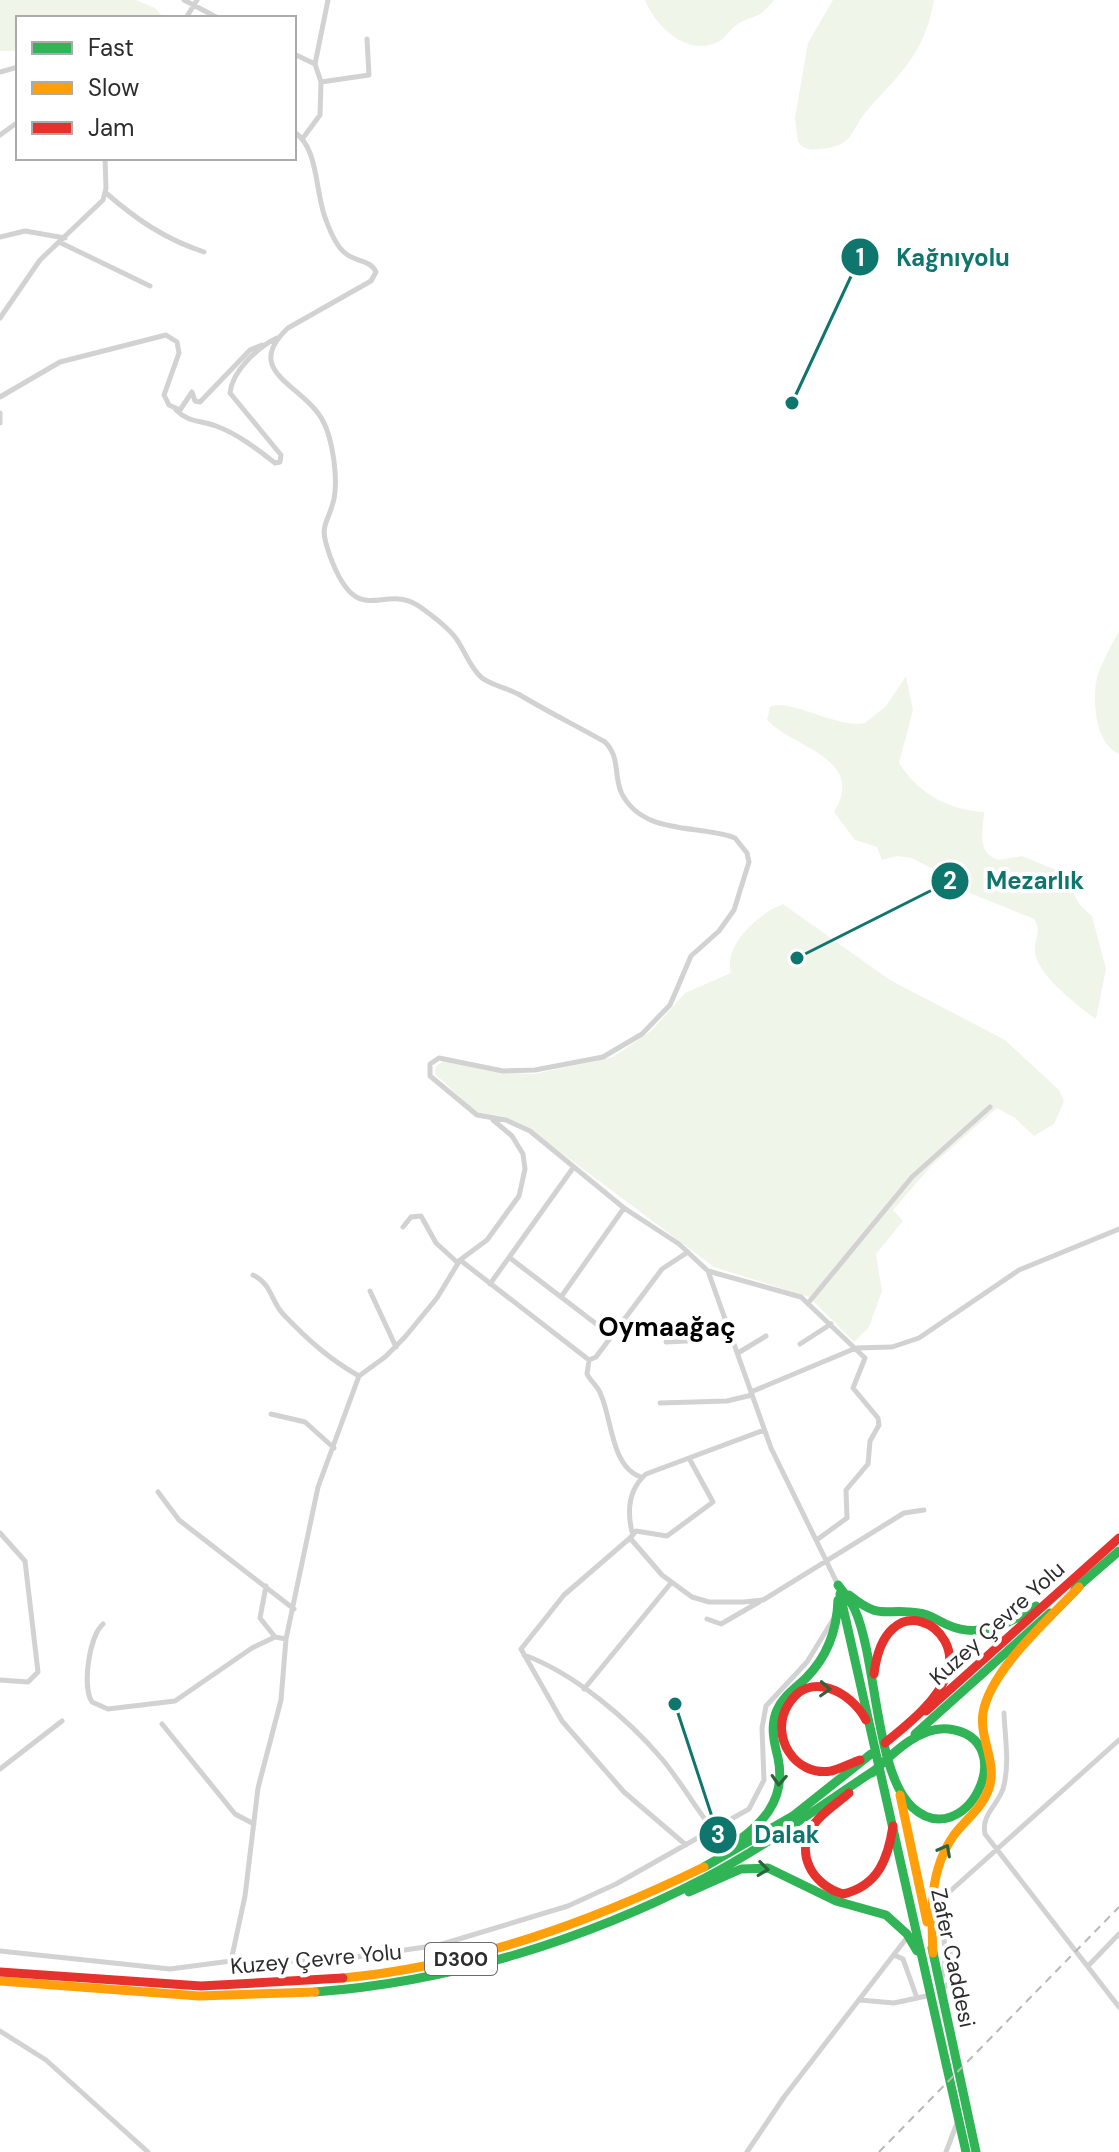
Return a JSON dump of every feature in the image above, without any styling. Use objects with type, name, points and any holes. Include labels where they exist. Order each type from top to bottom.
[{"type":"highway","name":"Kuzey Çevre Yolu","points":[[901,1747],[1075,1584],[1119,1538]]},
{"type":"highway","name":"Kuzey Çevre Yolu","points":[[898,1732],[1119,1551]]},
{"type":"highway","points":[[838,1585],[862,1606],[881,1616],[925,1614],[955,1628],[978,1631],[1007,1625],[1075,1584]]},
{"type":"highway","points":[[933,1953],[931,1896],[940,1859],[948,1842],[980,1805],[992,1780],[993,1766],[983,1727],[989,1691],[1075,1584]]},
{"type":"highway","points":[[642,1897],[743,1838],[770,1815],[780,1783],[773,1720],[790,1691],[816,1668],[827,1651],[838,1611],[838,1585]]},
{"type":"highway","points":[[838,1585],[855,1611],[894,1771],[910,1805],[935,1817],[951,1817],[976,1799],[983,1784],[984,1759],[977,1744],[964,1733],[938,1729],[901,1747]]},
{"type":"highway","points":[[838,1585],[875,1740]]},
{"type":"highway","points":[[875,1694],[875,1651],[886,1631],[912,1620],[927,1624],[943,1636],[951,1653],[949,1672],[931,1698],[898,1732]]},
{"type":"highway","points":[[871,1754],[837,1772],[813,1772],[789,1756],[781,1737],[781,1720],[791,1701],[808,1689],[837,1689],[857,1703],[875,1740]]},
{"type":"highway","name":"D300","points":[[871,1754],[898,1732]]},
{"type":"highway","name":"Zafer Caddesi","points":[[875,1740],[925,1967],[937,1990],[976,2152]]},
{"type":"highway","name":"D300","points":[[875,1770],[901,1747]]},
{"type":"highway","name":"Kuzey Çevre Yolu","points":[[0,1972],[207,1986],[366,1976],[433,1965],[525,1941],[642,1897],[774,1827],[852,1773],[871,1754]]},
{"type":"highway","name":"Kuzey Çevre Yolu","points":[[0,1981],[200,1996],[299,1993],[436,1973],[529,1950],[644,1907],[742,1857],[875,1770]]},
{"type":"highway","points":[[875,1770],[809,1832],[805,1858],[812,1874],[822,1886],[837,1893],[860,1890],[879,1873],[893,1826]]},
{"type":"highway","name":"Zafer Caddesi","points":[[894,1771],[933,1953],[966,2152]]},
{"type":"highway","points":[[585,1931],[648,1910],[733,1872],[758,1867],[784,1874],[832,1900],[879,1911],[909,1935],[925,1967]]},
{"type":"street","points":[[184,0],[215,16]]},
{"type":"street","points":[[303,138],[320,115],[321,82],[315,64],[328,0]]},
{"type":"street","points":[[321,82],[369,75],[367,39]]},
{"type":"street","points":[[296,55],[315,64]]},
{"type":"street","points":[[176,410],[183,408],[192,391],[195,401],[200,402],[250,350],[278,337],[297,322],[376,275],[372,265],[347,255],[338,244],[325,218],[303,138],[296,133]]},
{"type":"street","points":[[0,318],[34,268],[101,203],[106,193],[105,160]]},
{"type":"street","points":[[106,193],[139,222],[169,240],[204,252]]},
{"type":"street","points":[[0,237],[30,231],[62,240],[150,286]]},
{"type":"street","points":[[0,397],[60,362],[166,335],[179,346],[164,390],[166,400],[185,420],[215,426],[257,448],[275,463],[280,462],[281,455],[230,393],[232,383],[262,345]]},
{"type":"street","points":[[278,337],[269,356],[272,369],[309,402],[323,421],[330,444],[335,489],[322,530],[334,566],[352,594],[366,603],[396,599],[421,607],[455,637],[474,670],[483,679],[605,742],[616,757],[619,788],[630,805],[678,830],[735,838],[747,853],[747,872],[734,910],[719,931],[691,956],[670,1005],[642,1034],[603,1057],[535,1070],[503,1071],[443,1058],[432,1061],[429,1072],[432,1079],[469,1109],[530,1131],[624,1208],[688,1252],[708,1271],[764,1430],[838,1585]]},
{"type":"street","points":[[0,413],[0,423]]},
{"type":"street","points":[[809,1302],[912,1177],[990,1107]]},
{"type":"street","points":[[231,1961],[245,1896],[261,1773],[284,1685],[286,1639],[318,1487],[359,1376],[396,1347],[437,1298],[459,1262],[487,1240],[523,1185],[525,1165],[521,1149],[488,1117]]},
{"type":"street","points":[[490,1284],[573,1168]]},
{"type":"street","points":[[561,1297],[624,1208]]},
{"type":"street","points":[[403,1227],[408,1219],[421,1216],[436,1243],[589,1360]]},
{"type":"street","points":[[660,1403],[727,1401],[751,1394],[856,1348],[892,1347],[919,1338],[1019,1270],[1119,1229]]},
{"type":"street","points":[[589,1360],[596,1357],[662,1269],[688,1252]]},
{"type":"street","points":[[510,1258],[612,1336]]},
{"type":"street","points":[[708,1271],[788,1291],[809,1302],[856,1348],[865,1362],[853,1388],[878,1418],[879,1425],[870,1441],[868,1464],[846,1490],[848,1515],[818,1539]]},
{"type":"street","points":[[253,1275],[267,1284],[281,1312],[316,1349],[359,1376]]},
{"type":"street","points":[[370,1291],[396,1347]]},
{"type":"street","points":[[666,1342],[687,1341],[727,1320]]},
{"type":"street","points":[[800,1344],[831,1324]]},
{"type":"street","points":[[738,1353],[766,1336]]},
{"type":"street","points":[[589,1360],[587,1374],[603,1399],[616,1447],[630,1470],[642,1477]]},
{"type":"street","points":[[271,1414],[305,1422],[334,1448]]},
{"type":"street","points":[[763,1600],[705,1601],[671,1583],[631,1535],[630,1504],[642,1477],[764,1430]]},
{"type":"street","points":[[686,1845],[607,1775],[555,1713],[521,1649],[564,1595],[631,1535],[667,1536],[713,1502],[690,1460]]},
{"type":"street","points":[[158,1492],[179,1520],[294,1609]]},
{"type":"street","points":[[707,1619],[721,1624],[904,1513],[924,1510]]},
{"type":"street","points":[[0,1533],[25,1561],[38,1672],[28,1682],[0,1680]]},
{"type":"street","points":[[584,1689],[671,1583]]},
{"type":"street","points":[[266,1586],[260,1618],[275,1637]]},
{"type":"street","points":[[0,1951],[160,1969],[192,1968],[231,1961],[352,1959],[459,1940],[584,1900],[744,1813],[757,1799],[765,1774],[761,1735],[766,1706],[807,1662],[838,1611]]},
{"type":"street","points":[[103,1624],[91,1641],[87,1688],[92,1702],[108,1709],[162,1705],[181,1699],[252,1648],[275,1637],[286,1639]]},
{"type":"street","points":[[524,1655],[557,1668],[653,1749],[713,1830]]},
{"type":"street","points":[[1004,1713],[1006,1777],[984,1825],[996,1850],[1119,2007]]},
{"type":"street","points":[[0,1769],[62,1721]]},
{"type":"street","points":[[162,1724],[235,1814],[254,1824]]},
{"type":"street","points":[[859,2000],[894,2003],[917,1998],[951,1984],[954,1975],[947,1947],[943,1908],[945,1897],[1119,1740]]},
{"type":"street","points":[[1088,1966],[1119,1934]]},
{"type":"street","points":[[747,2152],[909,1935]]},
{"type":"street","points":[[937,1990],[946,1967],[947,1947]]},
{"type":"street","points":[[893,1955],[903,1959],[917,1998]]},
{"type":"street","points":[[0,2031],[46,2060],[148,2152]]},
{"type":"street","points":[[946,2152],[959,2116]]},
{"type":"shaded area","points":[[0,0],[136,0],[155,8],[162,16],[16,16],[16,51],[0,51]]},
{"type":"shaded area","points":[[645,0],[774,0],[761,13],[736,26],[720,41],[697,46],[665,30]]},
{"type":"shaded area","points":[[833,0],[934,0],[918,48],[846,141],[831,148],[810,149],[798,142],[795,118],[808,43]]},
{"type":"shaded area","points":[[1119,632],[1119,754],[1111,749],[1100,731],[1095,698],[1098,673]]},
{"type":"shaded area","points":[[906,676],[913,710],[899,763],[915,783],[935,798],[958,808],[984,812],[982,840],[992,857],[999,860],[1022,856],[1061,872],[1080,905],[1092,916],[1106,969],[1096,1019],[1058,988],[1041,968],[1036,958],[1038,931],[1034,919],[962,890],[948,876],[911,858],[897,856],[882,860],[877,847],[855,840],[834,812],[842,794],[841,779],[834,767],[823,756],[767,720],[770,707],[778,705],[841,722],[865,723],[886,706]]},
{"type":"shaded area","points":[[783,904],[890,980],[1005,1040],[1059,1090],[1064,1101],[1054,1124],[1034,1136],[1015,1118],[997,1108],[932,1165],[893,1210],[903,1221],[876,1254],[882,1291],[869,1327],[854,1342],[809,1297],[714,1267],[528,1128],[502,1116],[478,1114],[435,1074],[436,1066],[445,1060],[496,1072],[534,1074],[613,1057],[651,1031],[685,993],[731,973],[732,952],[745,931]]},
{"type":"railway","points":[[879,2152],[1119,1907]]},
{"type":"traffic: fast","points":[[1075,1589],[1119,1551]]},
{"type":"traffic: fast","points":[[838,1585],[853,1607],[862,1631],[884,1742],[891,1768],[900,1791],[912,1807],[932,1818],[951,1817],[967,1806],[978,1790],[984,1771],[982,1752],[971,1737],[949,1729],[938,1729],[917,1736],[907,1743],[888,1758],[872,1773]]},
{"type":"traffic: fast","points":[[840,1594],[966,2152]]},
{"type":"traffic: fast","points":[[849,1595],[877,1611],[923,1614],[948,1625],[971,1630],[1005,1624],[1036,1606]]},
{"type":"traffic: fast","points":[[728,1848],[761,1821],[775,1800],[780,1773],[773,1734],[775,1716],[783,1700],[813,1670],[825,1652],[836,1622],[838,1600]]},
{"type":"traffic: fast","points":[[915,1734],[1050,1613]]},
{"type":"traffic: fast","points":[[704,1867],[793,1816],[871,1754]]},
{"type":"traffic: fast","points":[[315,1992],[366,1987],[467,1968],[565,1939],[613,1921],[727,1866],[875,1770]]},
{"type":"traffic: fast","points":[[689,1892],[741,1869],[768,1868],[836,1901],[886,1915],[907,1934],[917,1951]]},
{"type":"traffic: fast","points":[[932,1948],[976,2152]]},
{"type":"traffic: slow","points":[[933,1953],[933,1892],[940,1862],[954,1835],[985,1797],[991,1781],[983,1723],[988,1697],[1009,1662],[1079,1587]]},
{"type":"traffic: slow","points":[[900,1795],[927,1922]]},
{"type":"traffic: slow","points":[[343,1978],[437,1963],[529,1939],[618,1906],[704,1867]]},
{"type":"traffic: slow","points":[[0,1981],[199,1996],[315,1992]]},
{"type":"traffic: jam","points":[[926,1711],[1119,1538]]},
{"type":"traffic: jam","points":[[874,1674],[881,1646],[893,1629],[907,1621],[921,1622],[935,1629],[945,1641],[949,1656],[947,1674],[942,1684],[920,1712],[885,1743]]},
{"type":"traffic: jam","points":[[860,1760],[831,1771],[806,1768],[789,1752],[784,1741],[783,1717],[797,1694],[807,1688],[818,1687],[841,1693],[866,1720]]},
{"type":"traffic: jam","points":[[849,1793],[815,1823],[809,1834],[806,1856],[809,1866],[822,1883],[843,1894],[865,1885],[884,1860],[893,1826]]},
{"type":"traffic: jam","points":[[0,1972],[201,1986],[343,1978]]},
{"type":"place","name":"Kağnıyolu","points":[[792,403]]},
{"type":"place","name":"Mezarlık","points":[[797,958]]},
{"type":"place","name":"Dalak","points":[[675,1704]]},
{"type":"district","name":"Oymaağaç","points":[[667,1327]]}]
